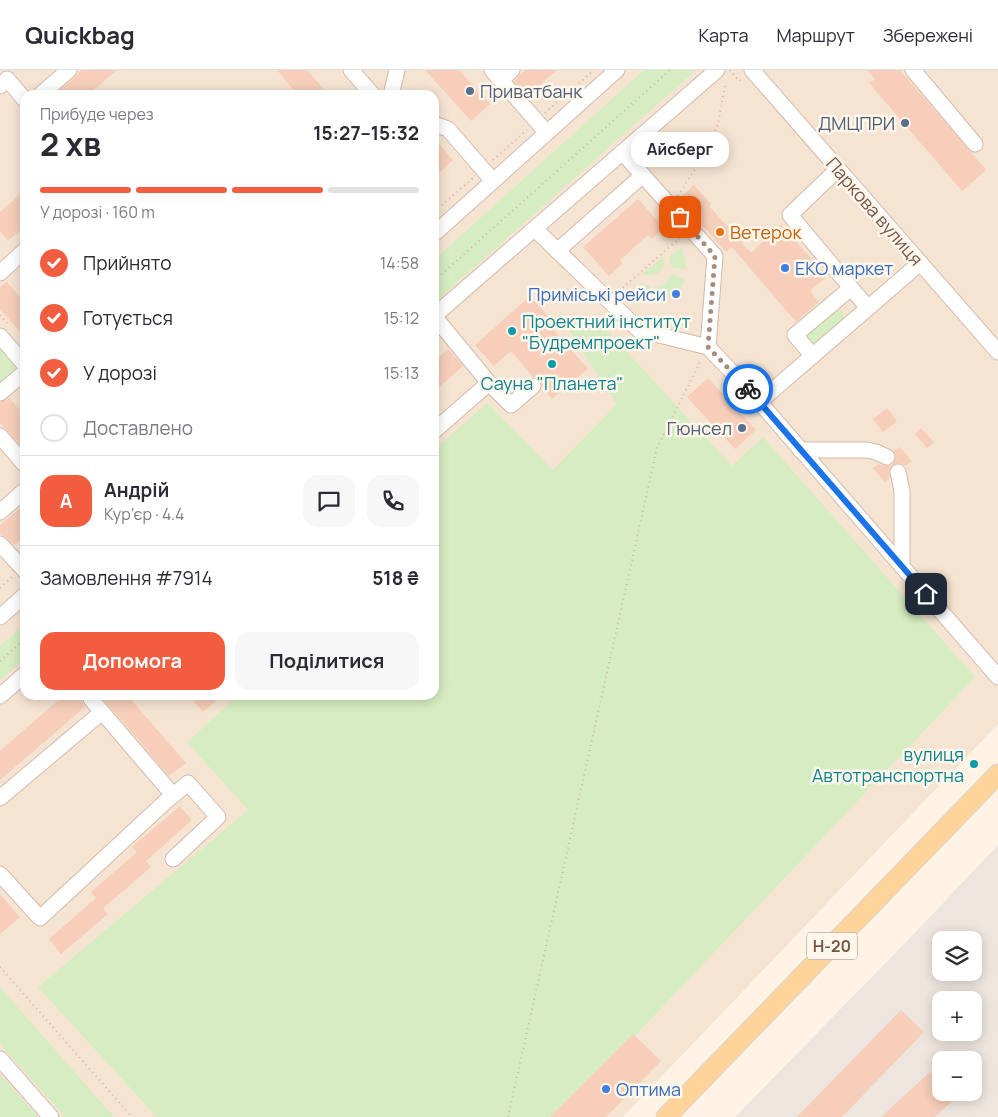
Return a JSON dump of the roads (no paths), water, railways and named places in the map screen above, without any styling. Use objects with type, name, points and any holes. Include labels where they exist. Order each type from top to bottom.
[{"type":"main road","name":"Н-20","points":[[666,1117],[998,774]]},
{"type":"street","points":[[46,90],[69,70]]},
{"type":"street","points":[[351,70],[369,90]]},
{"type":"street","points":[[392,90],[397,70]]},
{"type":"street","points":[[512,70],[496,75],[542,127]]},
{"type":"street","points":[[439,230],[493,181],[542,127],[618,70]]},
{"type":"street","points":[[439,312],[716,70]]},
{"type":"street","points":[[913,70],[975,144]]},
{"type":"street","name":"Паркова вулиця","points":[[748,74],[838,169],[998,352]]},
{"type":"street","points":[[0,86],[7,79],[20,94]]},
{"type":"street","points":[[439,127],[448,129],[493,181]]},
{"type":"street","points":[[622,152],[715,256],[708,347]]},
{"type":"street","points":[[838,169],[790,215],[868,308]]},
{"type":"street","points":[[557,251],[643,175]]},
{"type":"street","points":[[535,229],[639,330],[708,347],[759,402],[998,677]]},
{"type":"street","points":[[0,273],[20,255]]},
{"type":"street","points":[[759,402],[920,263]]},
{"type":"street","points":[[812,356],[795,335],[851,288]]},
{"type":"street","points":[[439,322],[489,383],[511,405],[533,386]]},
{"type":"street","points":[[0,336],[20,358]]},
{"type":"street","points":[[0,393],[20,376]]},
{"type":"street","points":[[439,427],[489,383]]},
{"type":"street","points":[[0,436],[20,459]]},
{"type":"street","points":[[800,450],[867,450],[886,457]]},
{"type":"street","points":[[898,472],[902,491],[902,567]]},
{"type":"street","points":[[0,512],[20,494]]},
{"type":"street","points":[[0,544],[20,566]]},
{"type":"street","points":[[0,617],[20,599]]},
{"type":"street","points":[[0,696],[20,678]]},
{"type":"street","points":[[92,700],[173,795]]},
{"type":"street","points":[[0,798],[102,712]]},
{"type":"street","points":[[0,874],[40,918],[188,782],[218,817],[173,859]]},
{"type":"street","points":[[0,1059],[51,1117]]},
{"type":"place","name":"Приватбанк","points":[[470,91]]},
{"type":"place","name":"ДМЦПРИ","points":[[905,123]]},
{"type":"place","name":"Айсберг","points":[[680,217]]},
{"type":"place","name":"Ветерок","points":[[720,232]]},
{"type":"place","name":"ЕКО маркет","points":[[785,268]]},
{"type":"place","name":"Приміські рейси","points":[[676,294]]},
{"type":"place","name":"Проектний інститут \"Будремпроект\"","points":[[512,331]]},
{"type":"place","name":"Сауна \"Планета\"","points":[[552,364]]},
{"type":"place","name":"Гюнсел","points":[[742,428]]},
{"type":"place","name":"вулиця Автотранспортна","points":[[974,764]]},
{"type":"place","name":"Оптима","points":[[606,1089]]}]
